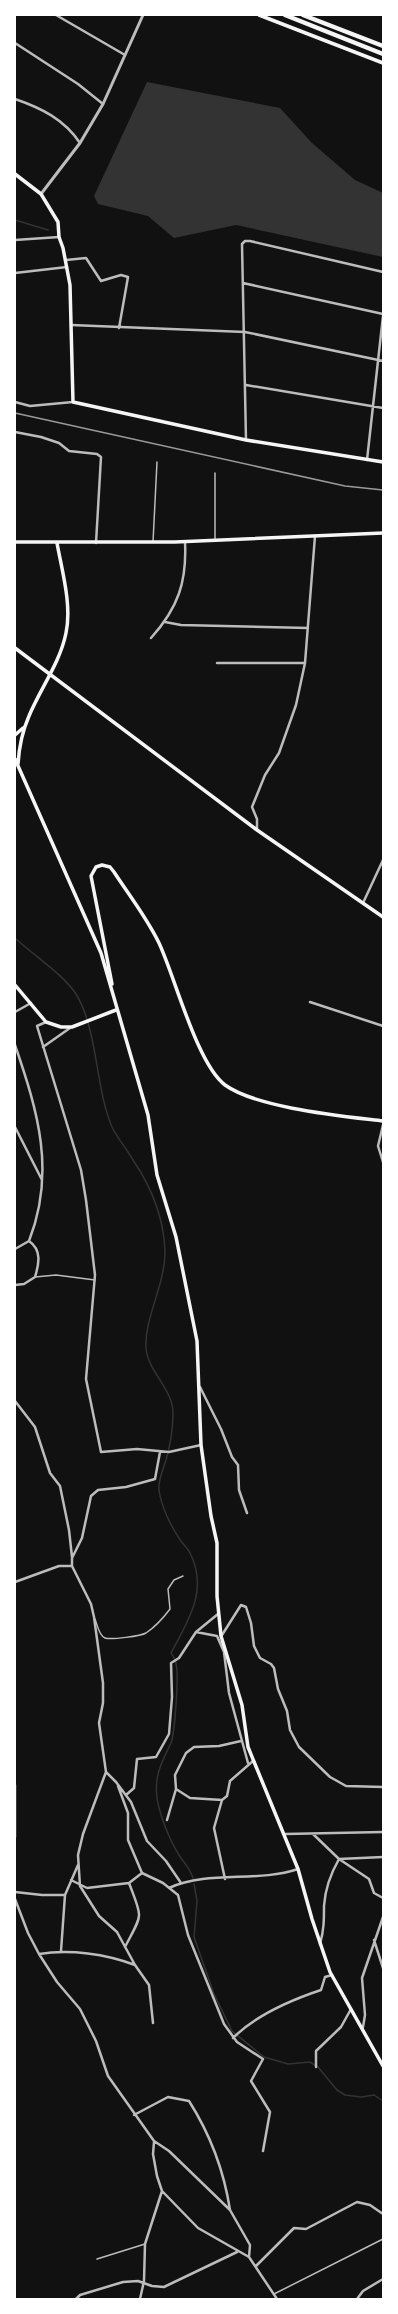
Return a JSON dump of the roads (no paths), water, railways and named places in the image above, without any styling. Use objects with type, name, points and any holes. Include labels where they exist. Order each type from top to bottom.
[{"type":"highway","points":[[285,15],[383,54]]},
{"type":"highway","points":[[303,15],[383,46]]},
{"type":"main road","points":[[259,15],[383,63]]},
{"type":"main road","points":[[15,174],[41,194],[58,222],[59,237],[66,260],[70,285],[73,402],[246,440],[383,462]]},
{"type":"main road","points":[[15,542],[185,542],[383,533]]},
{"type":"main road","points":[[18,765],[19,747],[25,726],[62,647],[68,622],[63,575],[57,543]]},
{"type":"main road","points":[[15,648],[257,830],[383,917]]},
{"type":"main road","points":[[15,735],[25,726]]},
{"type":"main road","points":[[15,759],[101,953],[113,991]]},
{"type":"main road","points":[[383,1121],[313,1112],[260,1099],[236,1091],[217,1079],[202,1051],[152,930],[110,867],[102,865],[96,867],[91,876],[111,972],[116,1010],[148,1115],[157,1175],[176,1236],[197,1340],[201,1445],[211,1516],[217,1543],[219,1614],[222,1636],[242,1705],[248,1747],[285,1834],[298,1869],[320,1944],[332,1975],[363,2027],[383,2066]]},
{"type":"main road","points":[[15,985],[32,1003],[46,1022],[61,1027],[72,1027],[90,1018],[116,1010]]},
{"type":"street","points":[[56,15],[125,55]]},
{"type":"street","points":[[41,194],[80,143],[103,104],[143,15]]},
{"type":"street","points":[[15,43],[78,84],[103,104]]},
{"type":"street","points":[[15,100],[50,114],[74,134],[80,143]]},
{"type":"street","points":[[15,240],[59,237]]},
{"type":"street","points":[[246,440],[245,332],[242,244],[245,241],[250,241],[383,272]]},
{"type":"street","points":[[66,260],[86,258],[102,281],[121,275],[128,277],[119,328]]},
{"type":"street","points":[[15,273],[67,267]]},
{"type":"street","points":[[243,283],[383,315],[367,460]]},
{"type":"street","points":[[71,325],[245,332],[383,360]]},
{"type":"street","points":[[246,385],[383,408]]},
{"type":"street","points":[[15,402],[30,406],[73,402]]},
{"type":"street","points":[[15,432],[41,437],[59,443],[69,452],[97,454],[101,457],[96,543]]},
{"type":"street","points":[[257,830],[257,819],[252,807],[262,780],[279,753],[296,705],[304,663],[308,628],[315,536]]},
{"type":"street","points":[[151,638],[165,622],[183,583],[186,561],[185,542]]},
{"type":"street","points":[[165,622],[181,625],[308,628]]},
{"type":"street","points":[[217,663],[304,663]]},
{"type":"street","points":[[363,903],[383,860]]},
{"type":"street","points":[[310,1002],[383,1026]]},
{"type":"street","points":[[15,1012],[32,1003]]},
{"type":"street","points":[[46,1022],[37,1026],[81,1170],[95,1280],[86,1379],[101,1452],[137,1449],[169,1452],[201,1445]]},
{"type":"street","points":[[43,1047],[72,1027]]},
{"type":"street","points":[[15,1045],[28,1083],[42,1137],[44,1182],[38,1220],[29,1241],[15,1248]]},
{"type":"street","points":[[383,1125],[378,1146],[383,1162]]},
{"type":"street","points":[[15,1127],[44,1182]]},
{"type":"street","points":[[15,1285],[24,1284],[35,1277],[38,1265],[38,1253],[35,1245],[29,1241]]},
{"type":"street","points":[[199,1387],[221,1429],[232,1457],[238,1465],[239,1490],[246,1513]]},
{"type":"street","points":[[15,1401],[35,1427],[50,1473],[60,1486],[69,1530],[72,1566],[91,1604],[103,1683],[103,1703],[99,1723],[106,1772],[82,1834],[79,1864],[80,1886],[99,1916],[117,1932],[135,1966],[149,1985],[153,2023]]},
{"type":"street","points":[[72,1558],[82,1538],[91,1496],[98,1490],[126,1487],[155,1479],[162,1452]]},
{"type":"street","points":[[15,1582],[59,1566],[72,1566]]},
{"type":"street","points":[[222,1636],[241,1605],[246,1607],[251,1623],[254,1646],[260,1658],[271,1664],[274,1668],[278,1689],[287,1710],[290,1730],[299,1747],[330,1777],[346,1786],[383,1787]]},
{"type":"street","points":[[126,1795],[134,1788],[137,1759],[156,1757],[169,1734],[172,1712],[171,1663],[179,1658],[196,1632],[219,1614]]},
{"type":"street","points":[[196,1632],[217,1636],[224,1652],[229,1693],[248,1763]]},
{"type":"street","points":[[167,1820],[176,1789],[175,1775],[186,1753],[194,1747],[219,1746],[241,1741]]},
{"type":"street","points":[[225,1879],[214,1828],[222,1800],[227,1796],[230,1781],[248,1763],[253,1761]]},
{"type":"street","points":[[106,1772],[126,1795],[147,1841],[166,1861],[181,1883]]},
{"type":"street","points":[[116,1782],[128,1813],[128,1840],[142,1873],[169,1888],[178,1895],[188,1934],[209,1991],[224,2024],[234,2038],[263,2059],[251,2081],[270,2112],[263,2151]]},
{"type":"street","points":[[15,1785],[15,1837]]},
{"type":"street","points":[[176,1789],[190,1798],[222,1800]]},
{"type":"street","points":[[285,1834],[383,1832]]},
{"type":"street","points":[[313,1834],[339,1859],[369,1879],[374,1893],[383,1898]]},
{"type":"street","points":[[339,1859],[383,1856]]},
{"type":"street","points":[[320,1944],[325,1929],[324,1905],[328,1887],[339,1859]]},
{"type":"street","points":[[60,1951],[65,1895],[79,1864]]},
{"type":"street","points":[[169,1888],[181,1883],[281,1875],[298,1869]]},
{"type":"street","points":[[71,1880],[80,1886],[87,1888],[129,1882],[142,1873]]},
{"type":"street","points":[[125,1947],[140,1920],[141,1913],[129,1882]]},
{"type":"street","points":[[15,1892],[42,1895],[65,1895]]},
{"type":"street","points":[[15,1899],[28,1933],[39,1954],[57,1982],[80,2009],[96,2041],[108,2076],[134,2115],[154,2141],[169,2151],[230,2210],[250,2245],[249,2257]]},
{"type":"street","points":[[363,2027],[362,1978],[383,1917]]},
{"type":"street","points":[[374,1940],[383,1968]]},
{"type":"street","points":[[39,1954],[60,1951],[123,1961],[135,1966]]},
{"type":"street","points":[[234,2038],[238,2034],[239,2030],[280,2008],[321,1990],[325,1978],[332,1975]]},
{"type":"street","points":[[316,2065],[316,2051],[341,2027],[351,2008]]},
{"type":"street","points":[[134,2115],[168,2097],[189,2101],[208,2134],[228,2194],[230,2210]]},
{"type":"street","points":[[154,2141],[154,2161],[162,2191],[198,2228],[249,2257],[278,2299]]},
{"type":"street","points":[[140,2299],[144,2281],[145,2244],[162,2191]]},
{"type":"street","points":[[256,2266],[294,2228],[306,2229],[357,2202],[370,2205],[383,2214]]},
{"type":"street","points":[[76,2299],[80,2295],[123,2282],[144,2281],[152,2286],[164,2287],[196,2270],[229,2258],[238,2252]]},
{"type":"street","points":[[357,2299],[363,2291],[383,2279]]},
{"type":"lane","points":[[153,542],[157,462]]},
{"type":"lane","points":[[214,473],[215,541]]},
{"type":"lane","points":[[35,1277],[56,1275],[95,1280]]},
{"type":"lane","points":[[94,1617],[101,1635],[105,1638],[121,1638],[146,1633],[161,1621],[170,1609],[168,1589],[174,1580],[183,1576]]},
{"type":"lane","points":[[274,2294],[383,2240]]},
{"type":"lane","points":[[97,2259],[145,2244]]},
{"type":"waterway","points":[[15,220],[48,230]]},
{"type":"waterway","points":[[15,938],[64,979],[76,994],[89,1024],[106,1111],[112,1127],[146,1181],[156,1203],[162,1227],[165,1252],[164,1264],[146,1337],[148,1357],[169,1396],[173,1413],[170,1443],[160,1478],[159,1490],[162,1503],[170,1523],[190,1553],[195,1567],[197,1592],[194,1605],[184,1629],[171,1653],[176,1661],[177,1670],[174,1727],[171,1743],[160,1769],[156,1790],[160,1812],[168,1835],[175,1849],[189,1868],[193,1878]]},
{"type":"waterway","points":[[194,1884],[197,1901],[194,1937],[214,1994],[232,2031],[264,2057],[288,2064],[310,2062],[318,2067],[337,2090],[345,2095],[361,2097],[374,2095],[383,2101]]},
{"type":"railway","points":[[15,413],[345,486],[383,490]]}]
